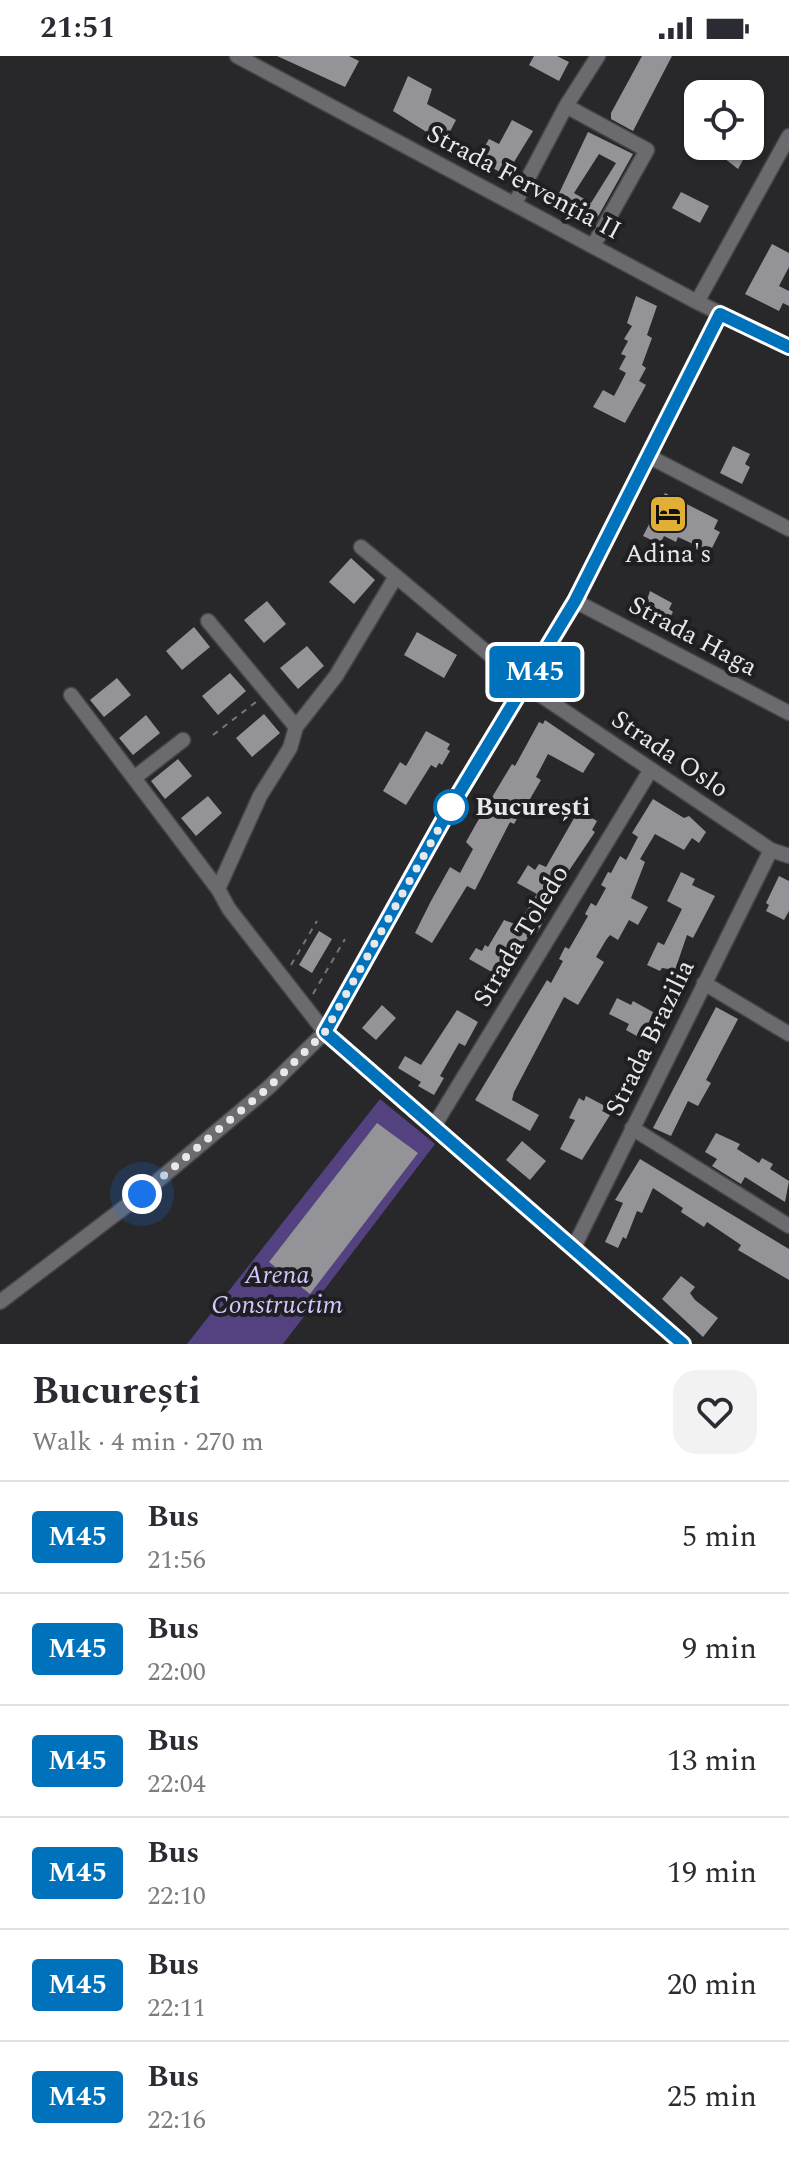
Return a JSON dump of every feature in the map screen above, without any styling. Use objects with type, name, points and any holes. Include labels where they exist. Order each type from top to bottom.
[{"type":"street","name":"Strada Fervenția II","points":[[237,56],[697,302],[789,347]]},
{"type":"street","points":[[515,203],[566,106],[598,56]]},
{"type":"street","points":[[566,106],[647,150],[593,246]]},
{"type":"street","points":[[697,302],[784,156],[789,136]]},
{"type":"street","points":[[0,1302],[142,1194],[268,1088],[325,1032],[450,808],[527,686],[575,601],[720,314]]},
{"type":"street","points":[[650,457],[789,529]]},
{"type":"street","name":"Strada Oslo","points":[[361,547],[527,686],[771,850],[789,856]]},
{"type":"street","points":[[218,889],[260,796],[290,748],[296,727],[336,676],[395,578]]},
{"type":"street","name":"Strada Haga","points":[[575,601],[789,713]]},
{"type":"street","points":[[208,621],[296,727]]},
{"type":"street","points":[[71,695],[218,889],[229,909],[325,1032],[683,1344]]},
{"type":"street","points":[[134,778],[183,740]]},
{"type":"street","name":"Strada Toledo","points":[[434,1126],[650,771]]},
{"type":"street","name":"Strada Brazilia","points":[[574,1247],[771,850]]},
{"type":"street","points":[[704,983],[789,1034]]},
{"type":"street","points":[[632,1128],[789,1226]]},
{"type":"path","points":[[213,735],[267,693]]},
{"type":"path","points":[[291,965],[317,921]]},
{"type":"path","points":[[305,985],[312,995],[345,939]]},
{"type":"green space","name":"Arena Constructim","points":[[380,1099],[435,1144],[283,1344],[187,1344]]},
{"type":"building","points":[[277,56],[349,56],[359,61],[345,87]]},
{"type":"building","points":[[534,56],[557,56],[569,62],[559,81],[529,65]]},
{"type":"building","points":[[642,56],[672,56],[633,131],[611,119],[611,113]]},
{"type":"building","points":[[408,76],[432,89],[427,104],[456,120],[444,143],[393,111]]},
{"type":"building","points":[[512,120],[533,131],[506,175],[477,160],[489,139],[499,144]]},
{"type":"building","points":[[588,132],[633,154],[595,222],[554,204]],"holes":[[[599,154],[616,163],[591,203],[574,193]]]},
{"type":"building","points":[[727,160],[743,160],[738,169]]},
{"type":"building","points":[[681,192],[709,206],[700,223],[672,208]]},
{"type":"building","points":[[772,244],[789,253],[789,267],[779,286],[789,291],[789,306],[783,303],[779,311],[745,294]]},
{"type":"building","points":[[636,296],[657,306],[647,335],[652,338],[642,365],[646,368],[639,381],[646,385],[625,423],[593,407],[603,390],[614,396],[626,373],[619,369],[626,356],[621,354],[628,341],[624,339],[632,326],[627,323]]},
{"type":"building","points":[[733,446],[750,454],[745,464],[750,467],[742,484],[720,473]]},
{"type":"building","points":[[665,493],[718,520],[714,529],[720,532],[710,552],[678,537],[676,542],[664,536],[660,544],[643,536]]},
{"type":"building","points":[[351,558],[375,580],[354,604],[329,582]]},
{"type":"building","points":[[650,591],[672,603],[669,609],[673,612],[668,621],[643,612]]},
{"type":"building","points":[[267,601],[286,624],[264,643],[244,620]]},
{"type":"building","points":[[194,627],[210,647],[182,670],[166,651]]},
{"type":"building","points":[[417,632],[457,655],[444,678],[404,655]]},
{"type":"building","points":[[307,646],[324,666],[298,689],[280,668]]},
{"type":"building","points":[[230,673],[246,691],[218,715],[202,696]]},
{"type":"building","points":[[117,678],[131,695],[104,717],[90,700]]},
{"type":"building","points":[[264,714],[280,733],[252,757],[236,738]]},
{"type":"building","points":[[146,715],[160,733],[133,755],[119,738]]},
{"type":"building","points":[[545,720],[595,754],[583,773],[548,754],[536,777],[541,780],[530,799],[547,809],[542,818],[523,808],[514,824],[510,822],[475,890],[467,886],[432,943],[415,933],[431,901],[450,867],[460,873],[473,849],[466,842],[476,824],[512,764],[515,766],[539,722],[543,724]]},
{"type":"building","points":[[426,731],[450,744],[447,749],[450,751],[442,765],[439,763],[436,768],[431,765],[406,805],[383,791],[400,762],[406,766]]},
{"type":"building","points":[[178,759],[192,776],[165,799],[151,781]]},
{"type":"building","points":[[208,796],[222,813],[196,836],[181,818]]},
{"type":"building","points":[[653,799],[684,818],[689,816],[706,832],[699,843],[692,838],[684,850],[655,834],[640,859],[645,862],[631,898],[648,907],[638,925],[629,920],[618,940],[610,935],[606,940],[596,957],[604,962],[578,1005],[564,997],[514,1092],[512,1100],[539,1115],[530,1131],[475,1100],[547,980],[551,983],[563,961],[559,959],[565,947],[569,949],[588,916],[585,914],[591,903],[596,906],[606,888],[601,885],[608,872],[611,873],[620,856],[626,860],[638,837],[632,833]]},
{"type":"building","points":[[581,812],[597,821],[592,830],[595,832],[541,917],[545,919],[537,933],[532,930],[520,951],[517,949],[504,979],[469,959],[476,948],[482,951],[485,945],[488,947],[504,920],[518,925],[537,894],[517,883],[528,865],[535,870],[539,864],[546,867],[577,813]]},
{"type":"building","points":[[681,872],[695,879],[692,885],[715,896],[693,938],[687,935],[675,970],[662,968],[660,971],[647,965],[658,942],[664,945],[682,909],[667,901]]},
{"type":"building","points":[[779,876],[789,881],[789,911],[784,920],[766,911],[769,905],[766,903]]},
{"type":"building","points":[[319,931],[332,939],[312,973],[299,965]]},
{"type":"building","points":[[617,998],[631,1005],[633,1001],[653,1012],[642,1039],[626,1030],[629,1024],[609,1014]]},
{"type":"building","points":[[382,1005],[396,1018],[376,1040],[362,1028]]},
{"type":"building","points":[[716,1007],[738,1019],[706,1080],[711,1083],[698,1106],[688,1101],[671,1136],[653,1128]]},
{"type":"building","points":[[457,1010],[478,1022],[465,1046],[459,1043],[440,1076],[444,1078],[434,1095],[418,1086],[421,1082],[398,1068],[405,1056],[421,1065]]},
{"type":"building","points":[[586,1096],[605,1106],[602,1111],[610,1115],[582,1160],[560,1149],[575,1120],[569,1118],[579,1098],[584,1101]]},
{"type":"building","points":[[377,1123],[418,1153],[310,1294],[269,1262]]},
{"type":"building","points":[[716,1133],[740,1144],[737,1149],[759,1163],[762,1158],[773,1164],[770,1169],[789,1181],[785,1202],[745,1177],[741,1184],[712,1166],[717,1159],[705,1152]]},
{"type":"building","points":[[522,1141],[546,1161],[530,1180],[506,1160]]},
{"type":"building","points":[[640,1159],[789,1249],[789,1280],[738,1250],[741,1245],[707,1222],[704,1227],[681,1212],[683,1208],[653,1188],[642,1213],[637,1211],[626,1239],[623,1237],[618,1248],[605,1242],[623,1203],[615,1200]]},
{"type":"building","points":[[681,1276],[695,1287],[690,1293],[695,1300],[718,1318],[703,1337],[662,1299]]},
{"type":"bus line","name":"M45","points":[[683,1344],[325,1032],[450,808],[527,686],[575,601],[720,314],[789,347]]},
{"type":"place","name":"Adina's","points":[[668,514]]},
{"type":"place","name":"București","points":[[451,807]]},
{"type":"route","points":[[142,1194],[268,1088],[325,1032],[451,807]]}]
